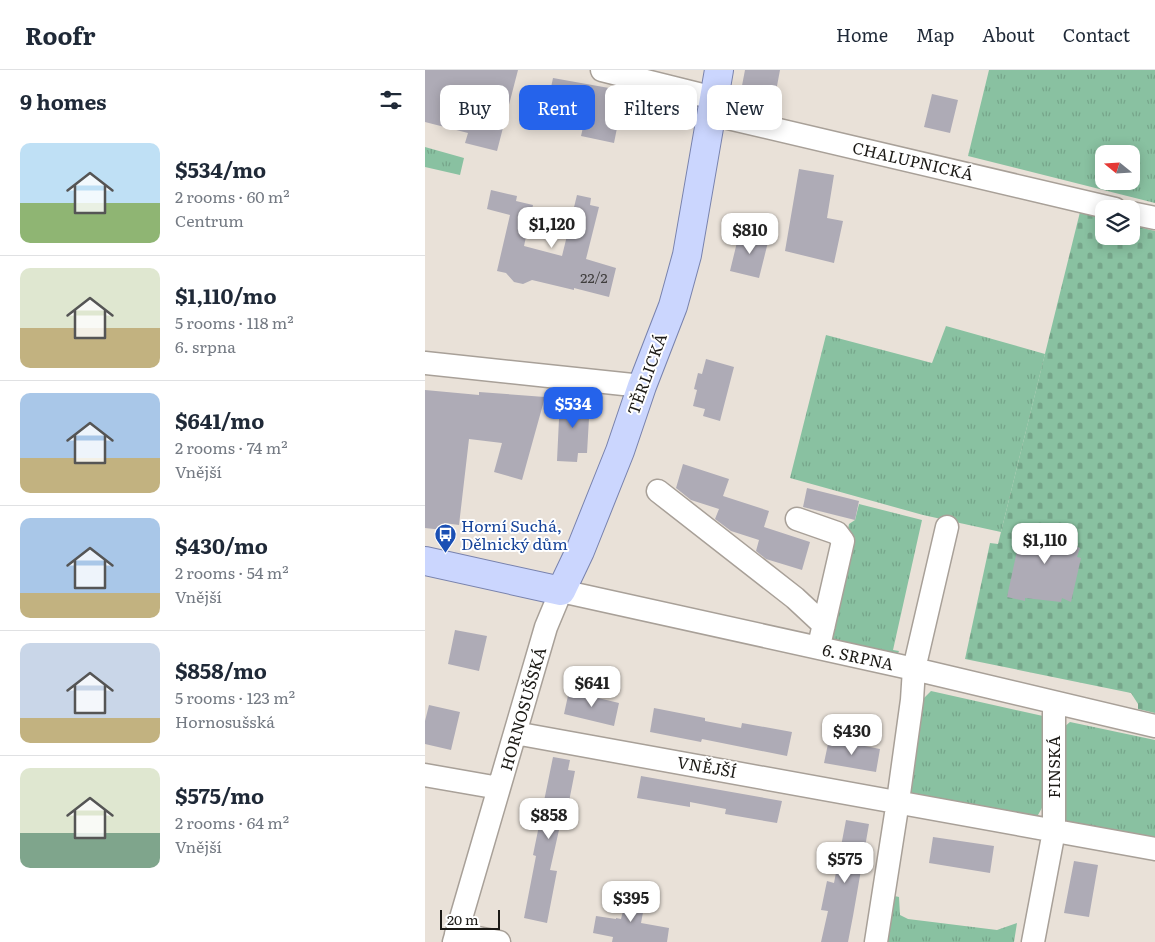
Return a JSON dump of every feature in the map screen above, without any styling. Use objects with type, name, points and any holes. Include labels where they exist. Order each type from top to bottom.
[{"type":"main road","name":"TĚRLICKÁ","points":[[716,85],[719,70]]},
{"type":"main road","name":"TĚRLICKÁ","points":[[561,591],[580,551],[620,451],[642,386],[673,306],[687,255],[708,130]]},
{"type":"main road","points":[[425,561],[561,591]]},
{"type":"street","name":"CHALUPNICKÁ","points":[[602,70],[707,104]]},
{"type":"street","name":"CHALUPNICKÁ","points":[[782,124],[1095,204]]},
{"type":"street","points":[[1140,215],[1155,218]]},
{"type":"street","points":[[425,363],[642,386]]},
{"type":"street","points":[[657,491],[795,598],[824,625]]},
{"type":"street","points":[[797,519],[837,533],[843,542],[818,648]]},
{"type":"street","points":[[876,942],[898,802],[912,700],[914,669],[947,527]]},
{"type":"street","name":"6. SRPNA","points":[[561,591],[914,669],[1155,726]]},
{"type":"street","name":"HORNOSUŠSKÁ","points":[[455,938],[547,627],[561,591]]},
{"type":"street","name":"FINSKÁ","points":[[1033,942],[1054,831],[1054,703]]},
{"type":"street","name":"VNĚJŠÍ","points":[[515,733],[1054,831]]},
{"type":"street","points":[[425,774],[499,788]]},
{"type":"street","points":[[1054,831],[1155,849]]},
{"type":"street","points":[[455,938],[499,942]]},
{"type":"green space","points":[[989,70],[1155,70],[1155,203],[1103,190],[1140,190],[1140,145],[1095,145],[1095,188],[968,156]]},
{"type":"green space","points":[[425,147],[464,158],[460,175],[425,167]]},
{"type":"green space","points":[[1080,212],[1095,216],[1095,245],[1140,245],[1140,227],[1155,231],[1155,713],[1138,709],[1138,704],[1131,693],[965,659],[990,543],[998,544]]},
{"type":"green space","points":[[946,326],[1045,354],[1001,532],[923,515],[790,478],[826,335],[932,363]]},
{"type":"green space","points":[[859,504],[922,520],[893,650],[899,651],[897,656],[832,640],[831,634],[849,524],[855,520]]},
{"type":"green space","points":[[931,691],[1043,716],[1043,806],[1038,815],[1033,818],[910,794],[920,702]]},
{"type":"green space","points":[[1070,722],[1155,740],[1155,838],[1070,824],[1060,817],[1064,727]]},
{"type":"green space","points":[[890,895],[899,897],[900,915],[908,919],[997,930],[1017,923],[1014,942],[881,942]]},
{"type":"building","points":[[425,70],[518,70],[509,105],[509,85],[440,85],[440,126],[425,122]]},
{"type":"building","points":[[745,70],[780,70],[777,85],[742,85]]},
{"type":"building","points":[[553,78],[592,85],[551,85]]},
{"type":"building","points":[[595,86],[605,87],[605,130],[617,130],[614,143],[581,136],[582,130],[595,130]]},
{"type":"building","points":[[932,94],[958,100],[950,133],[924,127]]},
{"type":"building","points":[[456,130],[502,130],[497,151],[465,143],[468,133]]},
{"type":"building","points":[[799,169],[834,175],[827,218],[843,221],[834,263],[785,251]]},
{"type":"building","points":[[491,190],[517,196],[516,201],[533,205],[524,246],[562,256],[577,195],[591,198],[590,205],[599,207],[586,259],[616,268],[609,297],[532,280],[523,284],[514,282],[506,273],[497,271],[510,215],[487,209]]},
{"type":"building","points":[[748,232],[769,238],[759,278],[730,271],[739,234],[747,236]]},
{"type":"building","points":[[706,359],[734,367],[720,421],[703,416],[705,409],[693,406],[697,390],[694,389],[698,373],[702,374]]},
{"type":"building","points":[[425,390],[479,395],[479,392],[545,397],[522,480],[494,472],[502,443],[469,439],[459,525],[444,523],[443,530],[425,528]]},
{"type":"building","points":[[560,398],[590,401],[587,453],[578,453],[577,462],[557,461]]},
{"type":"building","points":[[683,464],[729,479],[723,496],[769,511],[764,527],[810,542],[802,570],[766,559],[756,551],[759,540],[731,531],[715,519],[719,509],[691,500],[676,488]]},
{"type":"building","points":[[807,488],[859,501],[855,520],[803,507]]},
{"type":"building","points":[[1023,523],[1078,533],[1075,546],[1080,548],[1077,557],[1081,558],[1071,602],[1062,598],[1061,602],[1025,598],[1025,601],[1007,597]]},
{"type":"building","points":[[455,630],[487,636],[479,671],[448,664]]},
{"type":"building","points":[[569,691],[619,703],[614,726],[564,714]]},
{"type":"building","points":[[429,705],[460,712],[451,750],[425,744],[425,721]]},
{"type":"building","points":[[654,708],[705,718],[705,721],[741,728],[742,723],[792,732],[787,756],[702,739],[701,742],[650,732]]},
{"type":"building","points":[[829,739],[880,749],[876,772],[824,763]]},
{"type":"building","points":[[553,757],[570,760],[568,770],[575,771],[565,822],[561,821],[550,870],[557,871],[547,923],[524,918],[536,856],[533,855]]},
{"type":"building","points":[[641,776],[782,801],[777,823],[725,814],[726,809],[690,802],[690,807],[637,798]]},
{"type":"building","points":[[846,820],[869,824],[848,942],[821,942],[828,911],[821,910],[827,881],[834,883]]},
{"type":"building","points":[[933,837],[994,846],[990,873],[929,863]]},
{"type":"building","points":[[1074,861],[1098,865],[1089,917],[1064,913]]},
{"type":"building","points":[[629,887],[647,891],[641,923],[669,928],[667,942],[612,942],[613,937],[593,933],[596,916],[621,919]]},
{"type":"place","name":"Horní Suchá, Dělnický dům","points":[[445,554]]}]
